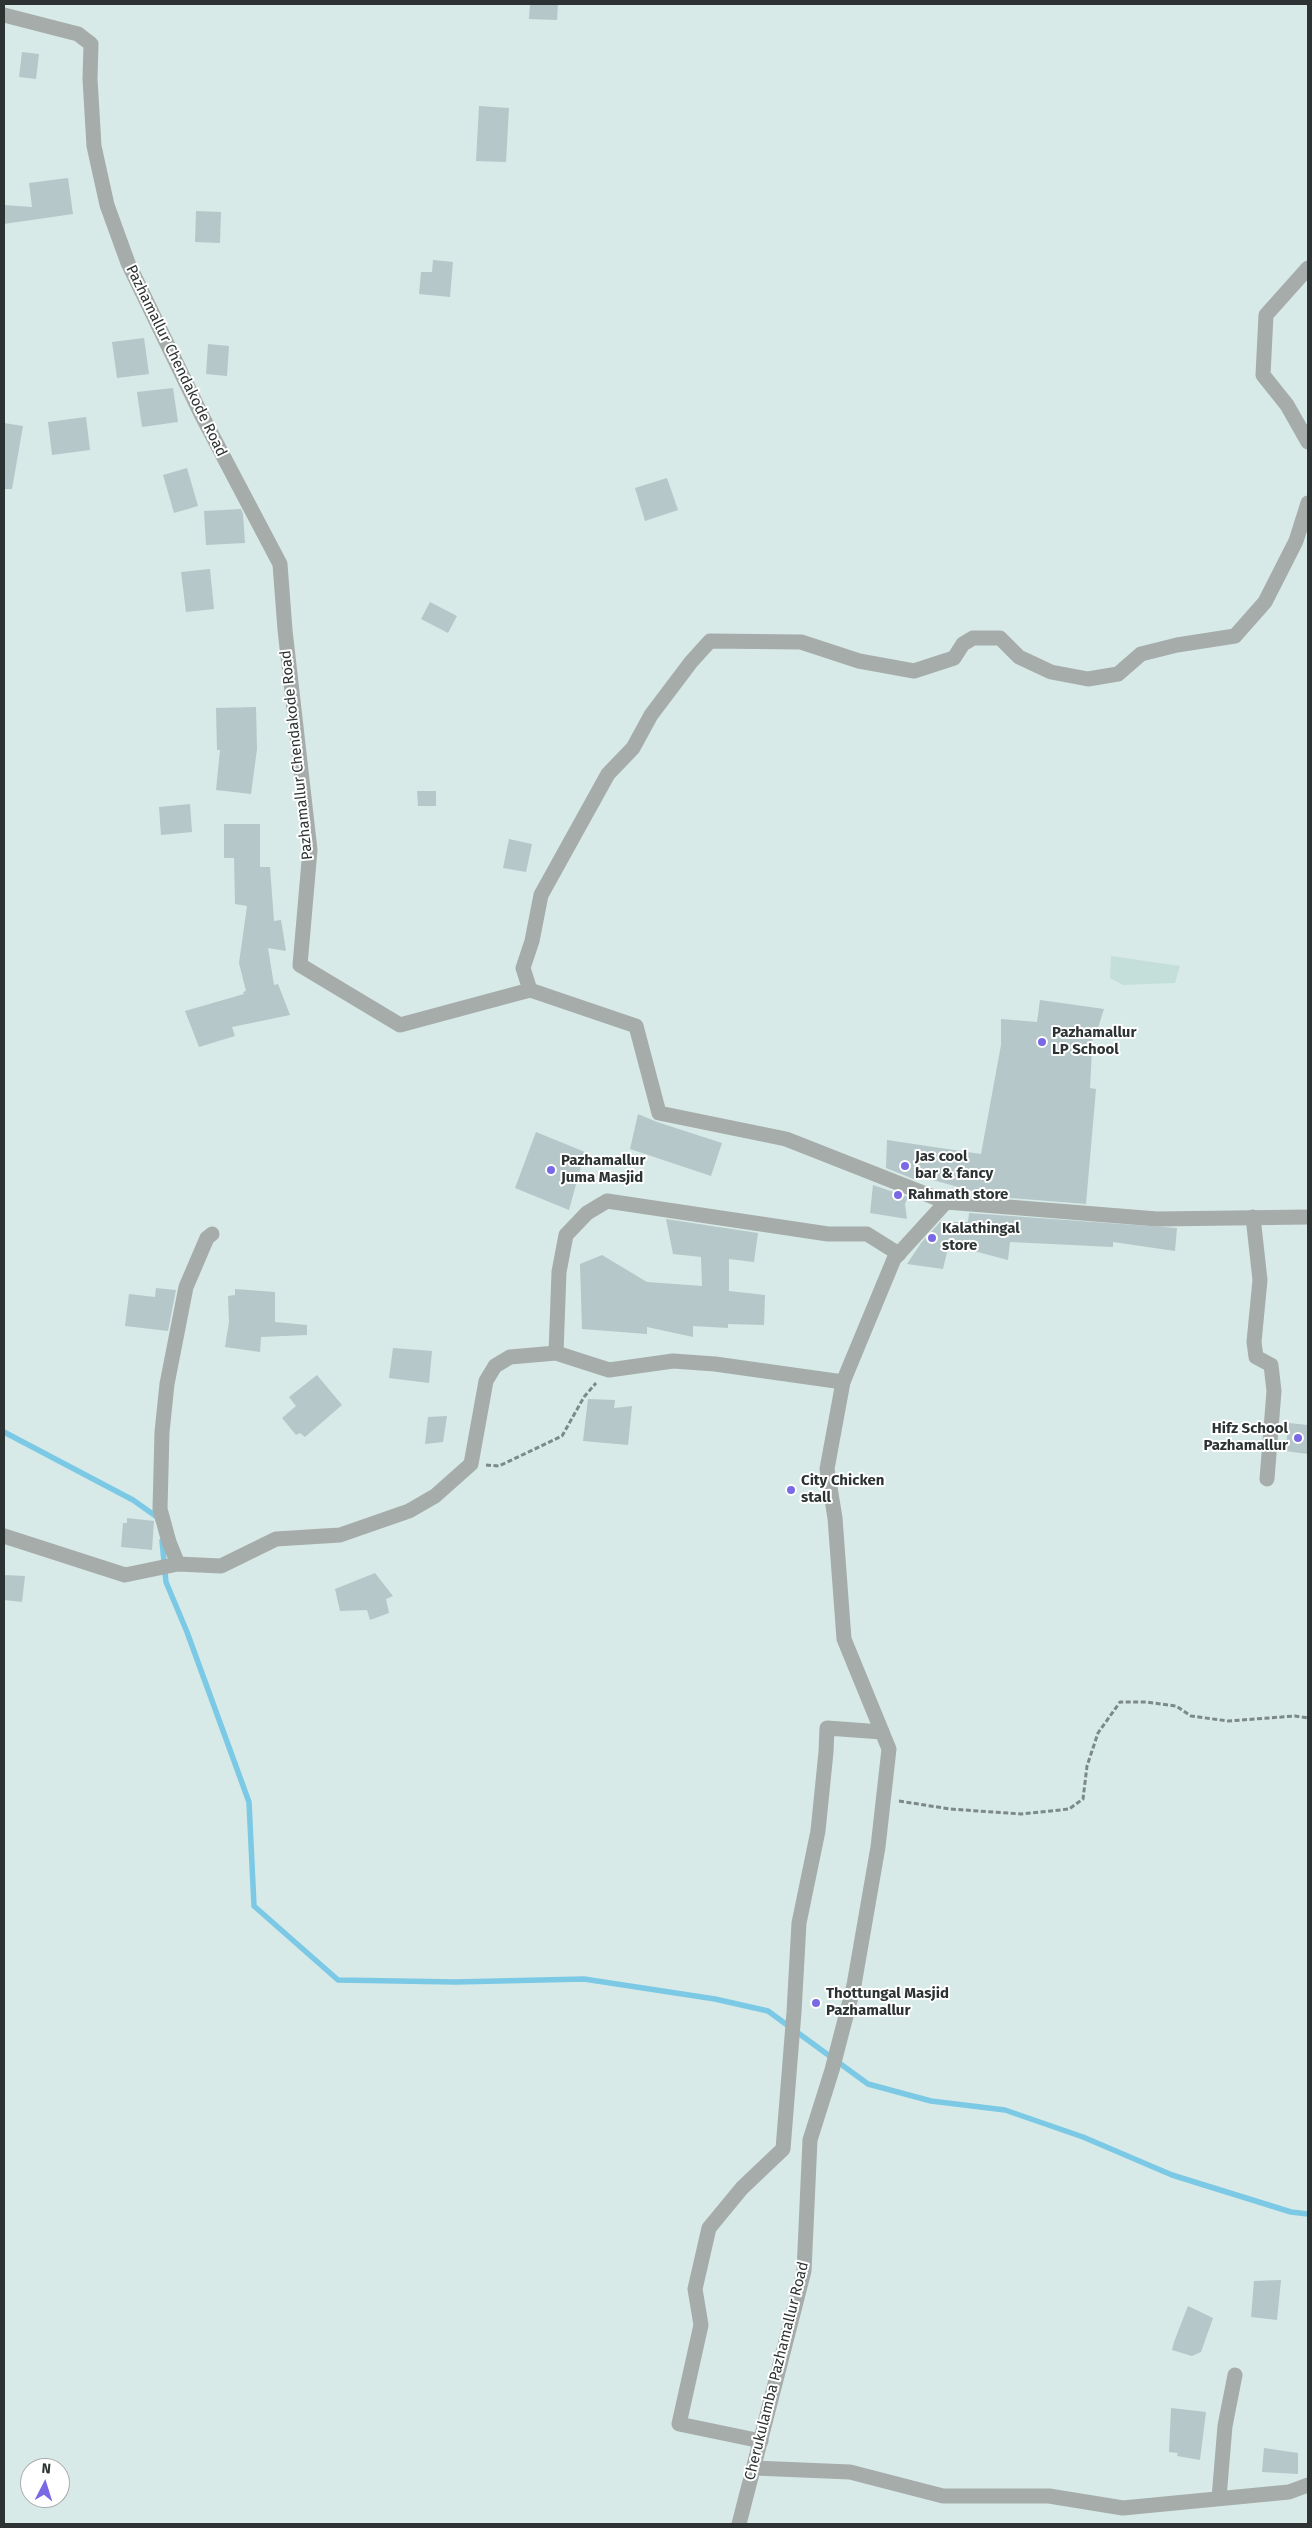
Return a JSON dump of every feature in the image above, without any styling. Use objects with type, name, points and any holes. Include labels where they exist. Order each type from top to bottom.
[{"type":"street","name":"Pazhamallur Chendakode Road","points":[[4,15],[78,34],[91,44],[90,78],[94,146],[107,205],[128,263],[201,414],[280,564],[284,630],[310,850],[300,965],[400,1025],[530,990]]},
{"type":"street","points":[[1308,268],[1266,315],[1264,375],[1287,405],[1308,442]]},
{"type":"street","points":[[1308,503],[1296,541],[1265,602],[1235,636],[1177,645],[1142,654],[1118,674],[1088,679],[1051,672],[1019,657],[1000,638],[974,638],[963,644],[954,658],[914,671],[859,661],[801,642],[710,641],[691,662],[651,715],[633,748],[608,774],[541,895],[532,941],[523,968],[530,990],[636,1026],[659,1114],[786,1139],[946,1202],[1157,1218],[1308,1217]]},
{"type":"street","points":[[556,1353],[559,1272],[566,1235],[587,1213],[607,1201],[828,1234],[867,1234],[899,1254]]},
{"type":"street","points":[[883,1800],[889,1749],[844,1639],[835,1518],[827,1469],[844,1382],[894,1259],[946,1202]]},
{"type":"street","points":[[1253,1216],[1260,1280],[1254,1342],[1256,1357],[1271,1365],[1274,1391],[1267,1479]]},
{"type":"street","points":[[178,1564],[169,1542],[160,1509],[162,1432],[167,1384],[186,1287],[207,1238],[212,1234]]},
{"type":"street","points":[[4,1536],[125,1574],[178,1564],[221,1566],[276,1539],[340,1535],[408,1511],[436,1496],[471,1464],[486,1381],[495,1366],[510,1357],[556,1353],[608,1370],[673,1361],[777,1371],[844,1382]]},
{"type":"street","points":[[761,2441],[679,2424],[702,2325],[695,2289],[709,2228],[742,2188],[783,2149],[794,2015],[799,1923],[818,1831],[827,1728],[882,1732]]},
{"type":"street","name":"Cherukulamba Pazhamallur Road","points":[[739,2524],[804,2271],[810,2140],[832,2070],[854,1985],[878,1848],[883,1800]]},
{"type":"street","points":[[1219,2498],[1225,2426],[1235,2374]]},
{"type":"street","points":[[754,2468],[850,2472],[943,2496],[1049,2496],[1124,2508],[1289,2492],[1308,2485]]},
{"type":"path","points":[[471,1464],[499,1466],[562,1436],[584,1397],[608,1370]]},
{"type":"path","points":[[883,1800],[950,1809],[1021,1814],[1069,1808],[1083,1799],[1087,1766],[1098,1733],[1120,1702],[1146,1702],[1176,1706],[1192,1716],[1228,1721],[1295,1716],[1308,1718]]},
{"type":"shaded area","points":[[1111,956],[1180,966],[1175,983],[1123,985],[1110,978]]},
{"type":"building","points":[[530,4],[558,4],[557,20],[529,19]]},
{"type":"building","points":[[22,52],[39,54],[36,79],[19,77]]},
{"type":"building","points":[[479,106],[509,108],[506,162],[476,161]]},
{"type":"building","points":[[68,178],[73,214],[4,224],[4,205],[32,207],[29,183]]},
{"type":"building","points":[[196,211],[221,212],[220,243],[195,242]]},
{"type":"building","points":[[433,260],[453,262],[450,297],[419,294],[421,272],[432,272]]},
{"type":"building","points":[[144,338],[149,374],[117,378],[112,342]]},
{"type":"building","points":[[208,344],[229,346],[227,376],[206,374]]},
{"type":"building","points":[[173,388],[178,422],[142,427],[137,392]]},
{"type":"building","points":[[86,417],[90,450],[52,455],[48,422]]},
{"type":"building","points":[[4,423],[23,426],[12,489],[4,489]]},
{"type":"building","points":[[187,468],[198,506],[174,513],[163,475]]},
{"type":"building","points":[[667,478],[678,510],[645,521],[635,488]]},
{"type":"building","points":[[241,509],[245,543],[206,545],[204,511]]},
{"type":"building","points":[[210,569],[214,609],[186,612],[181,572]]},
{"type":"building","points":[[430,602],[457,616],[448,633],[421,619]]},
{"type":"building","points":[[256,707],[257,749],[251,794],[216,790],[220,750],[217,750],[216,708]]},
{"type":"building","points":[[417,791],[436,791],[436,806],[418,806]]},
{"type":"building","points":[[190,804],[192,832],[161,835],[159,807]]},
{"type":"building","points":[[224,824],[260,824],[260,867],[270,867],[274,921],[281,920],[286,951],[268,948],[274,985],[278,984],[290,1015],[232,1027],[235,1036],[199,1047],[185,1011],[244,994],[243,992],[246,991],[239,963],[247,906],[235,904],[234,858],[224,858]]},
{"type":"building","points":[[509,839],[532,844],[526,872],[503,868]]},
{"type":"building","points":[[1040,1000],[1104,1009],[1097,1031],[1093,1030],[1090,1088],[1096,1089],[1086,1204],[973,1195],[973,1191],[918,1176],[916,1180],[886,1168],[887,1140],[981,1154],[1001,1045],[1001,1019],[1037,1022]]},
{"type":"building","points":[[638,1114],[722,1143],[711,1176],[630,1149]]},
{"type":"building","name":"Pazhamallur Juma Masjid","points":[[536,1132],[585,1152],[569,1210],[515,1188]]},
{"type":"building","points":[[873,1185],[908,1197],[905,1204],[907,1219],[870,1213]]},
{"type":"building","points":[[969,1213],[1177,1228],[1175,1251],[1113,1242],[1113,1247],[1010,1242],[1008,1260],[951,1245],[952,1249],[948,1248],[943,1269],[907,1264],[921,1243],[940,1222],[968,1222]]},
{"type":"building","points":[[666,1219],[758,1233],[754,1262],[729,1259],[729,1291],[765,1295],[764,1325],[728,1324],[728,1328],[693,1326],[693,1337],[647,1327],[647,1334],[582,1329],[580,1264],[602,1255],[647,1282],[702,1286],[701,1257],[673,1254]]},
{"type":"building","points":[[156,1288],[176,1290],[168,1331],[125,1326],[129,1294],[155,1297]]},
{"type":"building","points":[[235,1289],[275,1292],[275,1322],[307,1325],[307,1335],[261,1337],[260,1352],[225,1347],[229,1322],[228,1296],[235,1295]]},
{"type":"building","points":[[393,1348],[432,1351],[429,1383],[389,1378]]},
{"type":"building","points":[[317,1375],[342,1405],[305,1437],[300,1433],[296,1435],[282,1418],[296,1406],[289,1397]]},
{"type":"building","points":[[588,1399],[615,1400],[614,1408],[632,1406],[628,1445],[583,1441]]},
{"type":"building","points":[[447,1416],[443,1442],[425,1444],[428,1417]]},
{"type":"building","name":"Hifz School Pazhamallur","points":[[1289,1423],[1308,1425],[1308,1454],[1285,1451]]},
{"type":"building","points":[[127,1518],[154,1521],[152,1550],[121,1547],[123,1523],[127,1523]]},
{"type":"building","points":[[375,1573],[393,1596],[386,1599],[389,1613],[370,1620],[367,1610],[340,1611],[335,1589]]},
{"type":"building","points":[[4,1575],[25,1576],[22,1602],[4,1600]]},
{"type":"building","points":[[1281,2280],[1277,2320],[1251,2317],[1254,2281]]},
{"type":"building","points":[[1188,2306],[1213,2318],[1201,2352],[1192,2356],[1172,2350]]},
{"type":"building","points":[[1171,2408],[1206,2412],[1200,2460],[1177,2456],[1178,2453],[1169,2452]]},
{"type":"building","points":[[1264,2448],[1298,2453],[1298,2474],[1262,2472]]},
{"type":"waterway","points":[[4,1432],[133,1500],[157,1517],[158,1520]]},
{"type":"waterway","points":[[162,1541],[166,1582],[187,1632],[249,1802],[254,1906],[338,1980],[456,1982],[584,1979],[715,1999],[768,2011],[868,2084],[931,2101],[1005,2110],[1083,2137],[1172,2175],[1291,2212],[1308,2214]]},
{"type":"place","name":"Pazhamallur LP School","points":[[1042,1042]]},
{"type":"place","name":"Jas cool bar & fancy","points":[[905,1166]]},
{"type":"place","name":"Pazhamallur Juma Masjid","points":[[551,1170]]},
{"type":"place","name":"Rahmath store","points":[[898,1195]]},
{"type":"place","name":"Kalathingal store","points":[[932,1238]]},
{"type":"place","name":"Hifz School Pazhamallur","points":[[1298,1438]]},
{"type":"place","name":"City Chicken stall","points":[[791,1490]]},
{"type":"place","name":"Thottungal Masjid Pazhamallur","points":[[816,2003]]}]
